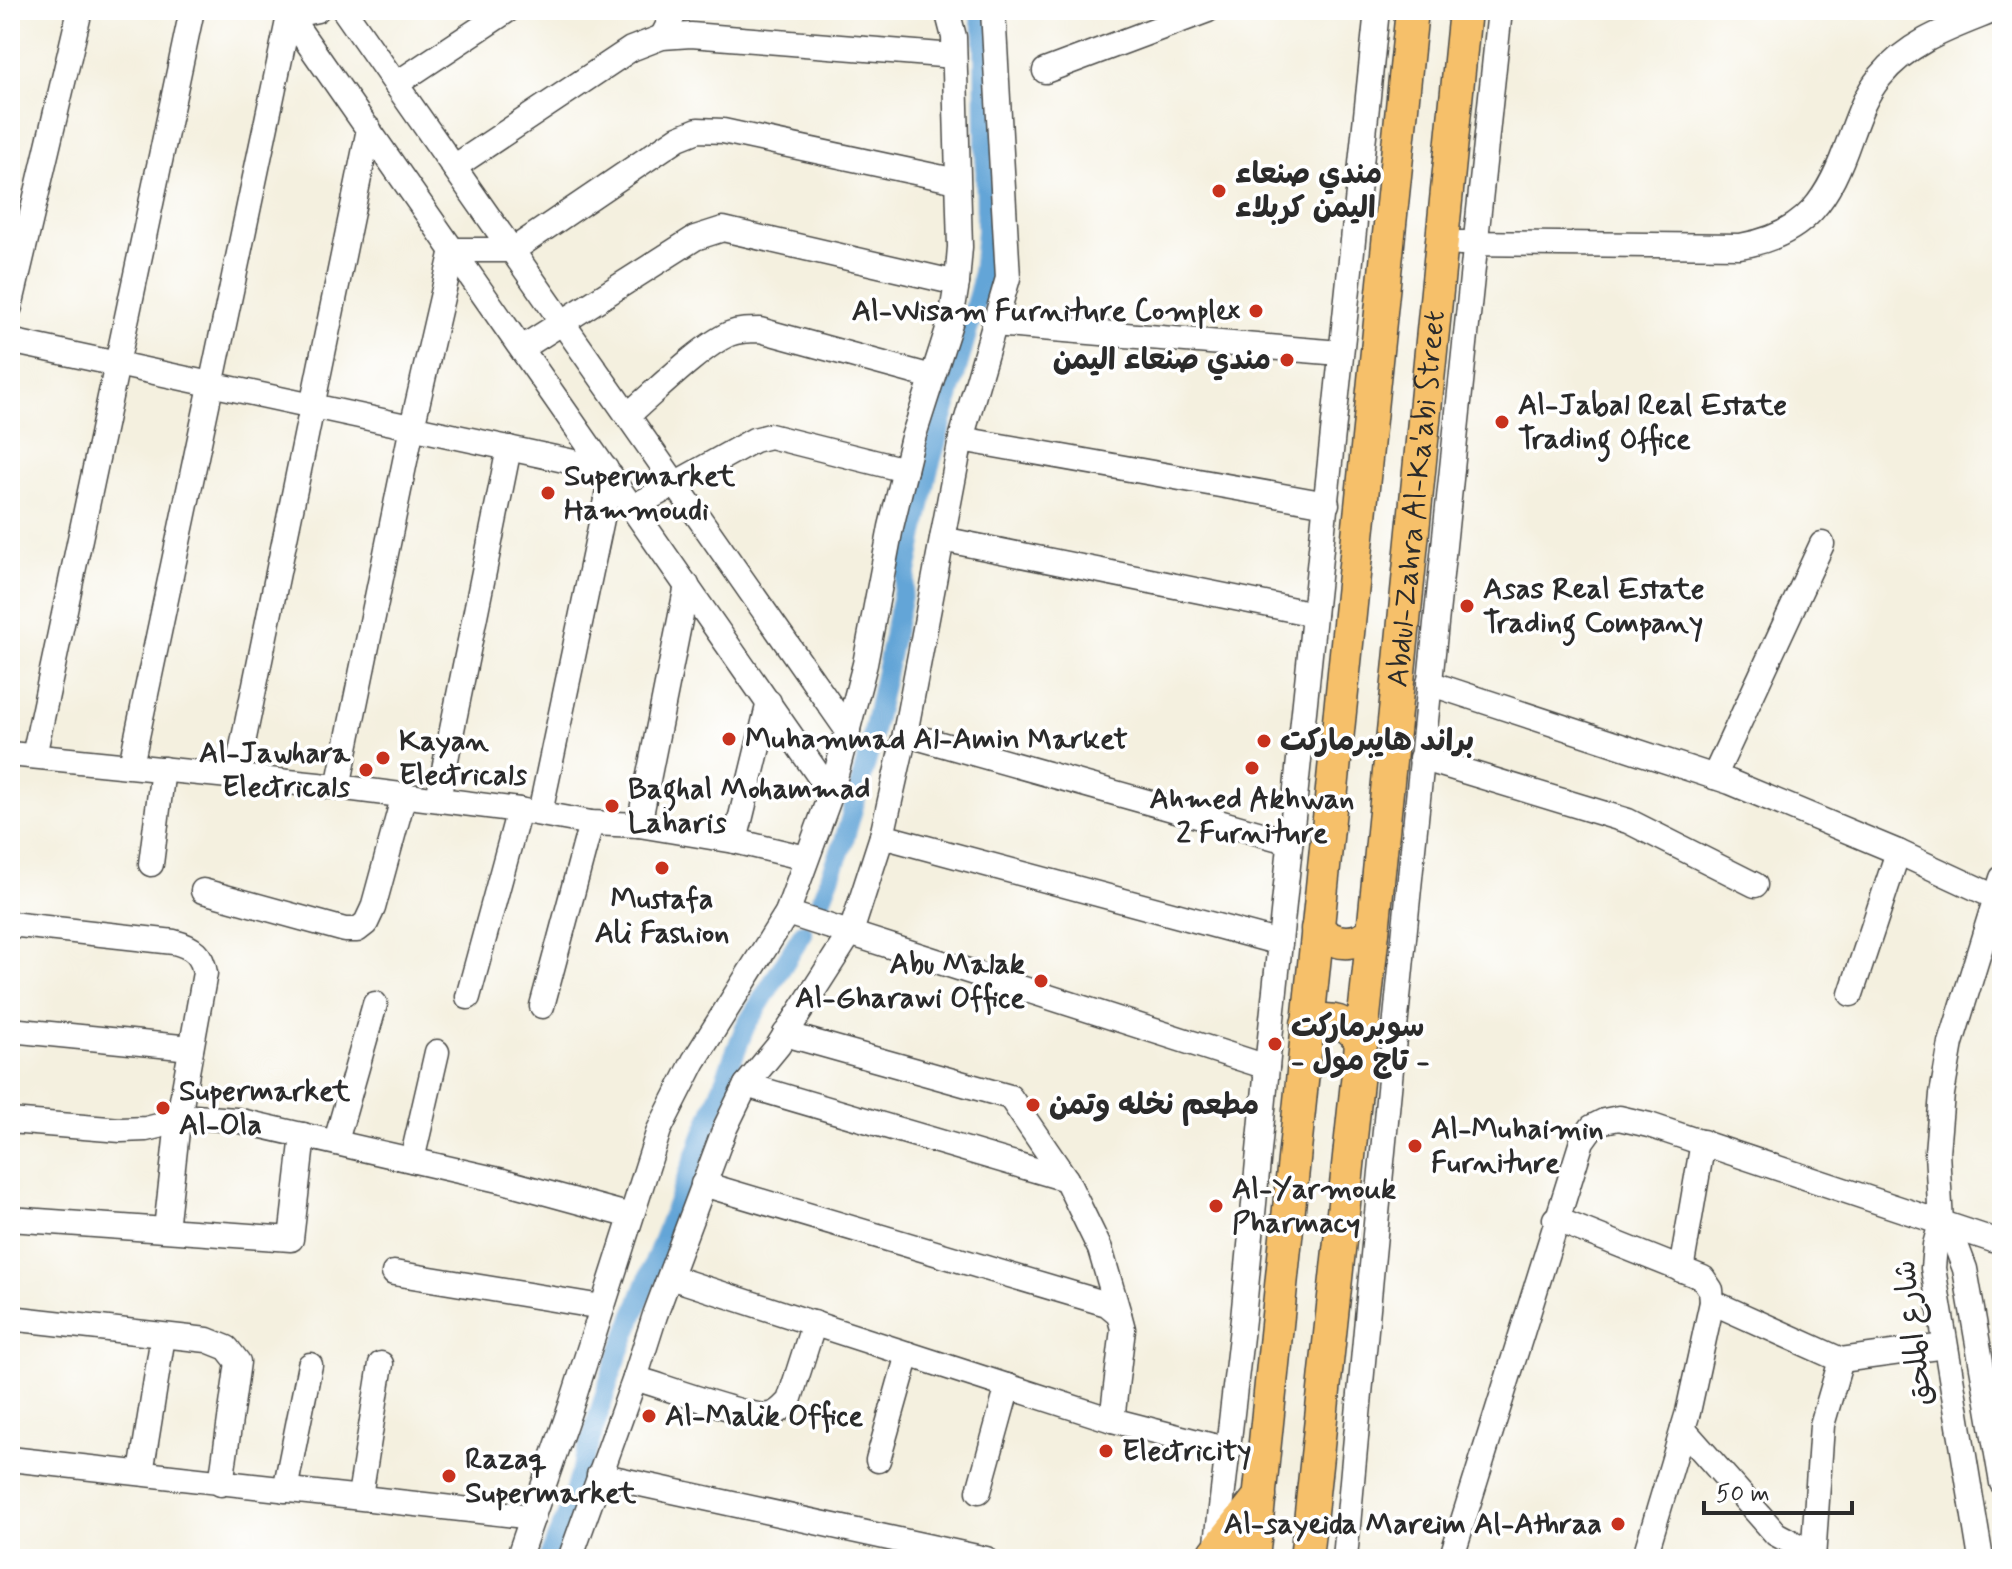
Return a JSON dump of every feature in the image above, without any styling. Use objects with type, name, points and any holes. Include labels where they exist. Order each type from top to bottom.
[{"type":"main road","name":"Abdul-Zahra Al-Ka'abi Street","points":[[1253,1559],[1412,10]]},
{"type":"main road","name":"Abdul-Zahra Al-Ka'abi Street","points":[[1306,1559],[1373,932],[1465,10]]},
{"type":"main road","points":[[1317,929],[1325,936],[1344,943],[1365,938],[1373,932]]},
{"type":"main road","points":[[1307,1024],[1328,1019],[1338,1021],[1348,1026],[1361,1042]]},
{"type":"main road","points":[[1215,1556],[1260,1496]]},
{"type":"street","points":[[10,307],[80,10]]},
{"type":"street","points":[[192,10],[115,364],[22,755],[338,787],[591,823],[639,825],[735,841],[806,858]]},
{"type":"street","points":[[287,13],[317,10]]},
{"type":"street","points":[[344,10],[848,731]]},
{"type":"street","points":[[396,84],[508,10]]},
{"type":"street","points":[[662,37],[676,10]]},
{"type":"street","points":[[518,1559],[659,1130],[694,1061],[787,913],[831,793],[865,664],[905,470],[951,320],[957,283],[960,247],[954,37],[947,10]]},
{"type":"street","points":[[570,1559],[703,1184],[746,1085],[785,1034],[851,932],[882,836],[905,734],[961,439],[1008,278],[993,10]]},
{"type":"street","points":[[1045,71],[1208,10]]},
{"type":"street","points":[[1215,1556],[1229,1450],[1377,10]]},
{"type":"street","points":[[1345,1559],[1421,758],[1500,10]]},
{"type":"street","points":[[1441,243],[1740,246],[1772,239],[1800,222],[1823,199],[1839,170],[1860,110],[1878,79],[1890,66],[1918,44],[1995,10]]},
{"type":"street","points":[[287,13],[831,793]]},
{"type":"street","points":[[131,765],[287,13]]},
{"type":"street","points":[[454,167],[631,49],[662,37],[691,35],[954,56]]},
{"type":"street","points":[[236,777],[369,129]]},
{"type":"street","points":[[453,250],[513,250],[678,138],[698,130],[723,131],[957,181]]},
{"type":"street","points":[[522,348],[695,238],[723,229],[957,283]]},
{"type":"street","points":[[338,787],[412,427],[453,250]]},
{"type":"street","points":[[994,324],[1340,353]]},
{"type":"street","points":[[628,415],[707,348],[727,335],[743,330],[760,330],[932,377]]},
{"type":"street","points":[[10,341],[608,472]]},
{"type":"street","points":[[633,507],[754,440],[770,436],[905,470]]},
{"type":"street","points":[[961,439],[1327,504]]},
{"type":"street","points":[[438,799],[509,448]]},
{"type":"street","points":[[468,997],[529,812],[608,472]]},
{"type":"street","points":[[942,539],[1314,614]]},
{"type":"street","points":[[1714,777],[1822,544]]},
{"type":"street","points":[[639,825],[687,585]]},
{"type":"street","points":[[1429,683],[1714,777],[1898,852],[1999,887],[1951,1043],[1942,1094],[1937,1152],[1941,1223]]},
{"type":"street","points":[[735,841],[769,702]]},
{"type":"street","points":[[905,734],[1290,842]]},
{"type":"street","points":[[1421,758],[1628,821],[1755,885]]},
{"type":"street","points":[[151,864],[163,769]]},
{"type":"street","points":[[203,891],[345,930],[357,930],[366,923],[373,908],[404,795]]},
{"type":"street","points":[[542,1006],[591,823]]},
{"type":"street","points":[[882,836],[1280,943]]},
{"type":"street","points":[[1851,994],[1898,852]]},
{"type":"street","points":[[787,913],[1267,1067]]},
{"type":"street","points":[[10,924],[174,942],[197,951],[203,961],[205,973],[178,1122],[166,1229]]},
{"type":"street","points":[[336,1141],[375,1004]]},
{"type":"street","points":[[10,1030],[191,1048]]},
{"type":"street","points":[[785,1034],[1010,1097],[1066,1179],[1100,1249],[1123,1329],[1112,1420]]},
{"type":"street","points":[[412,1160],[437,1052]]},
{"type":"street","points":[[746,1085],[1066,1179]]},
{"type":"street","points":[[10,1121],[121,1130],[146,1129],[195,1117],[236,1120],[503,1181],[631,1216]]},
{"type":"street","points":[[1451,1559],[1555,1219],[1582,1141],[1592,1127],[1619,1118],[1703,1142],[2002,1243]]},
{"type":"street","points":[[10,1219],[291,1239],[303,1135]]},
{"type":"street","points":[[1681,1270],[1703,1142]]},
{"type":"street","points":[[703,1184],[1107,1304],[1119,1314]]},
{"type":"street","points":[[1555,1219],[1703,1278],[1711,1290],[1712,1302],[1683,1429],[1644,1559]]},
{"type":"street","name":"شارع الملحق","points":[[1941,1223],[1933,1268],[1981,1559]]},
{"type":"street","name":"شارع الملحق","points":[[1941,1223],[1956,1245],[1965,1269],[2002,1483]]},
{"type":"street","points":[[394,1273],[602,1307]]},
{"type":"street","points":[[670,1277],[1112,1420],[1229,1450]]},
{"type":"street","points":[[1712,1302],[1841,1360],[1945,1346]]},
{"type":"street","points":[[10,1318],[207,1340],[227,1348],[238,1362],[221,1484]]},
{"type":"street","points":[[635,1378],[743,1412],[769,1415],[781,1410],[789,1401],[814,1323]]},
{"type":"street","points":[[141,1473],[163,1336]]},
{"type":"street","points":[[878,1460],[908,1354]]},
{"type":"street","points":[[1683,1429],[1776,1534],[1813,1556],[1822,1425],[1841,1360]]},
{"type":"street","points":[[360,1496],[381,1364]]},
{"type":"street","points":[[285,1490],[310,1365]]},
{"type":"street","points":[[979,1491],[1008,1386]]},
{"type":"street","points":[[10,1459],[533,1517]]},
{"type":"street","points":[[599,1475],[986,1559]]},
{"type":"waterway","points":[[819,905],[843,844],[868,756],[928,472],[981,284],[986,231],[984,33],[978,10]]},
{"type":"waterway","points":[[548,1559],[567,1515],[612,1372],[745,1027],[803,933]]},
{"type":"place","name":"مندي صنعاء اليمن كربلاء","points":[[1219,191]]},
{"type":"place","name":"Al-Wisam Furniture Complex","points":[[1256,311]]},
{"type":"place","name":"مندي صنعاء اليمن","points":[[1287,360]]},
{"type":"place","name":"Al-Jabal Real Estate Trading Office","points":[[1502,422]]},
{"type":"place","name":"Supermarket Hammoudi","points":[[548,493]]},
{"type":"place","name":"Asas Real Estate Trading Company","points":[[1467,606]]},
{"type":"place","name":"Muhammad Al-Amin Market","points":[[729,739]]},
{"type":"place","name":"براند هايبرماركت","points":[[1264,741]]},
{"type":"place","name":"Kayan Electricals","points":[[383,758]]},
{"type":"place","name":"Ahmed Akhwan 2 Furniture","points":[[1252,768]]},
{"type":"place","name":"Al-Jawhara Electricals","points":[[366,770]]},
{"type":"place","name":"Baghal Mohammad Laharis","points":[[612,806]]},
{"type":"place","name":"Mustafa Ali Fashion","points":[[662,868]]},
{"type":"place","name":"Abu Malak Al-Gharawi Office","points":[[1041,981]]},
{"type":"place","name":"سوبرماركت - تاج مول -","points":[[1275,1044]]},
{"type":"place","name":"مطعم نخله وتمن","points":[[1033,1105]]},
{"type":"place","name":"Supermarket Al-Ola","points":[[163,1108]]},
{"type":"place","name":"Al-Muhaimin Furniture","points":[[1415,1146]]},
{"type":"place","name":"Al-Yarmouk Pharmacy","points":[[1216,1206]]},
{"type":"place","name":"Al-Malik Office","points":[[649,1416]]},
{"type":"place","name":"Electricity","points":[[1106,1451]]},
{"type":"place","name":"Razaq Supermarket","points":[[449,1476]]},
{"type":"place","name":"Al-sayeida Mareim Al-Athraa","points":[[1618,1524]]}]
